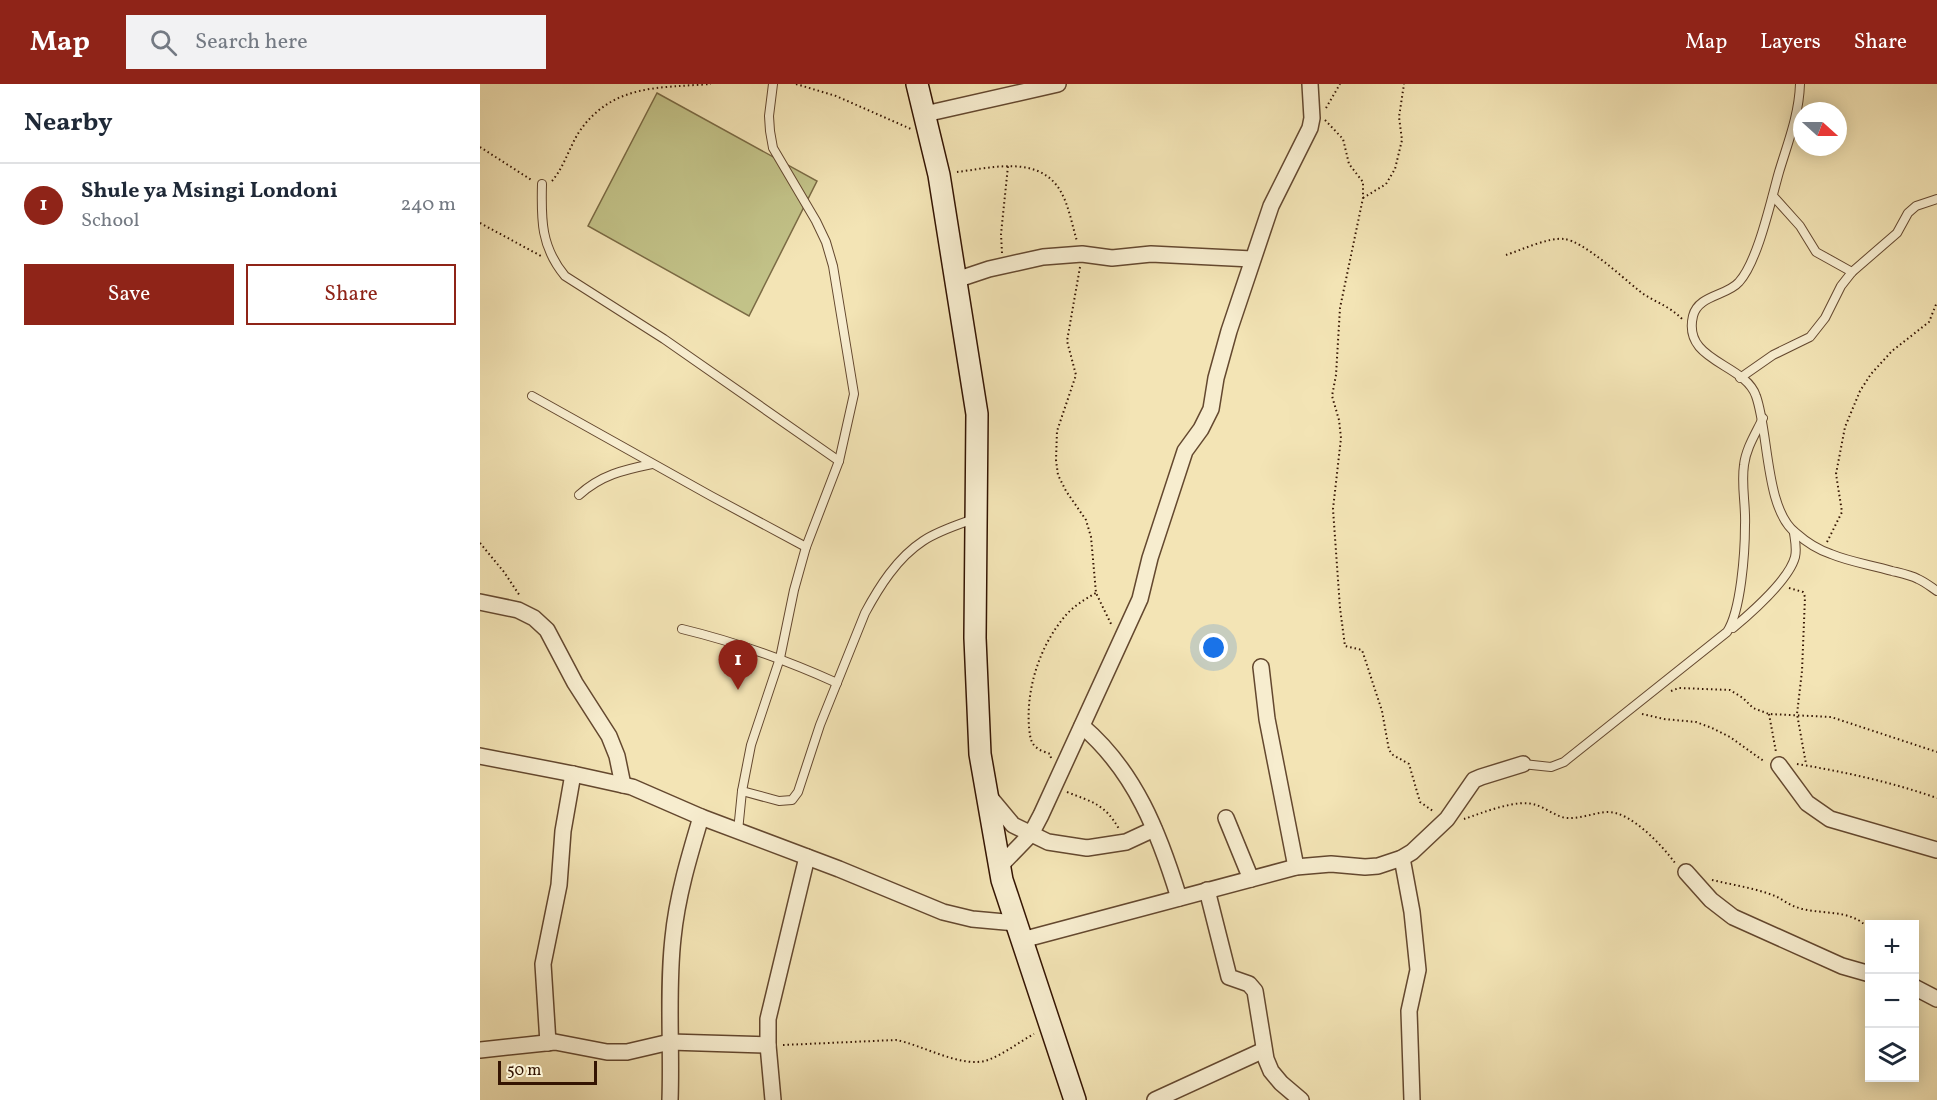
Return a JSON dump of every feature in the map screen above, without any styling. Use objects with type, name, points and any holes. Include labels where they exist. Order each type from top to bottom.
[{"type":"main road","points":[[917,84],[939,175],[977,414],[975,638],[980,754],[1002,880],[1075,1100]]},
{"type":"street","points":[[927,124],[1004,91],[1058,84]]},
{"type":"street","points":[[1000,866],[1031,834],[1140,599],[1150,558],[1185,451],[1201,429],[1211,409],[1216,378],[1252,259],[1271,206],[1310,128],[1312,118],[1310,84]]},
{"type":"street","points":[[956,280],[1043,257],[1082,255],[1112,258],[1151,254],[1252,259]]},
{"type":"street","points":[[480,602],[518,610],[534,618],[547,630],[575,683],[609,736],[617,756],[623,785]]},
{"type":"street","points":[[1261,667],[1267,719],[1296,867]]},
{"type":"street","points":[[1082,726],[1101,742],[1118,762],[1140,795],[1165,852],[1179,898]]},
{"type":"street","points":[[480,769],[487,757],[623,785],[943,912],[1019,932],[1179,898],[1296,867],[1331,864],[1378,866],[1402,858],[1412,852],[1442,824],[1474,780],[1523,764]]},
{"type":"street","points":[[1779,765],[1807,803],[1830,819],[1937,850]]},
{"type":"street","points":[[548,1042],[543,963],[559,885],[563,831],[573,774]]},
{"type":"street","points":[[987,792],[1013,825],[1048,842],[1087,848],[1126,842],[1154,829]]},
{"type":"street","points":[[670,1100],[673,937],[684,875],[701,817]]},
{"type":"street","points":[[1226,818],[1251,879]]},
{"type":"street","points":[[773,1100],[768,1019],[807,857]]},
{"type":"street","points":[[1402,858],[1413,912],[1418,970],[1409,1011],[1412,1100]]},
{"type":"street","points":[[1686,872],[1711,900],[1733,917],[1842,966],[1865,973]]},
{"type":"street","points":[[1207,890],[1229,977],[1249,984],[1255,991],[1264,1050],[1271,1071],[1301,1100]]},
{"type":"street","points":[[1919,990],[1937,999]]},
{"type":"street","points":[[480,1050],[548,1042],[607,1052],[627,1052],[670,1042],[768,1045]]},
{"type":"street","points":[[1155,1100],[1264,1050]]},
{"type":"lane","points":[[738,831],[742,791],[754,736],[780,658],[794,590],[806,547],[838,461],[854,394],[837,285],[826,242],[773,148],[769,116],[773,84]]},
{"type":"lane","points":[[1800,84],[1799,104],[1794,126],[1764,226],[1749,267],[1738,284],[1703,302],[1696,309],[1693,316],[1696,343],[1706,355],[1740,378],[1755,393],[1763,418],[1772,486],[1782,516],[1794,533],[1830,554],[1917,578],[1937,591]]},
{"type":"lane","points":[[542,184],[541,217],[547,245],[554,262],[566,276],[664,339],[838,461]]},
{"type":"lane","points":[[1773,196],[1800,226],[1816,252],[1852,272]]},
{"type":"lane","points":[[1740,378],[1773,355],[1810,337],[1825,318],[1841,286],[1852,272],[1897,233],[1908,213],[1916,206],[1937,199]]},
{"type":"lane","points":[[532,396],[806,547]]},
{"type":"lane","points":[[1727,632],[1733,624],[1738,609],[1745,525],[1744,465],[1749,445],[1763,418]]},
{"type":"lane","points":[[579,495],[596,480],[631,468],[652,464]]},
{"type":"lane","points":[[742,791],[779,801],[792,800],[798,792],[820,725],[865,613],[894,568],[922,541],[976,518]]},
{"type":"lane","points":[[1523,764],[1551,767],[1564,762],[1761,604],[1793,563],[1794,533]]},
{"type":"lane","points":[[682,629],[749,647],[837,683]]},
{"type":"path","points":[[480,147],[535,182],[542,184],[554,180],[578,134],[591,116],[620,95],[659,86],[711,84]]},
{"type":"path","points":[[796,84],[836,96],[902,126],[927,124]]},
{"type":"path","points":[[1363,198],[1386,184],[1395,169],[1402,140],[1399,117],[1404,84]]},
{"type":"path","points":[[1320,116],[1343,139],[1352,170],[1360,176],[1363,182],[1363,198],[1341,308],[1336,375],[1332,396],[1339,420],[1341,438],[1333,509],[1345,646],[1362,650],[1382,711],[1389,750],[1409,764],[1420,802],[1442,824],[1522,802],[1534,804],[1562,817],[1575,819],[1606,812],[1617,812],[1627,816],[1663,845],[1686,872]]},
{"type":"path","points":[[1005,266],[1001,234],[1008,166]]},
{"type":"path","points":[[939,175],[1024,166],[1033,168],[1059,188],[1082,255],[1067,341],[1076,375],[1057,431],[1058,475],[1086,520],[1091,537],[1096,593],[1102,609],[1121,642]]},
{"type":"path","points":[[480,223],[554,262]]},
{"type":"path","points":[[1506,255],[1551,240],[1561,238],[1572,240],[1615,269],[1638,290],[1672,308],[1693,330]]},
{"type":"path","points":[[1822,550],[1842,512],[1836,474],[1845,427],[1860,391],[1871,374],[1892,351],[1929,322],[1937,302]]},
{"type":"path","points":[[480,543],[504,572],[534,618]]},
{"type":"path","points":[[1777,584],[1805,594],[1802,671],[1797,714],[1807,765]]},
{"type":"path","points":[[1096,593],[1067,615],[1053,634],[1039,660],[1031,689],[1028,715],[1030,738],[1038,749],[1050,754],[1062,789],[1096,802],[1107,811],[1126,842]]},
{"type":"path","points":[[1670,691],[1679,688],[1730,690],[1753,708],[1769,714],[1831,717],[1937,752]]},
{"type":"path","points":[[1769,714],[1779,765]]},
{"type":"path","points":[[1711,880],[1750,888],[1777,897],[1796,908],[1841,914],[1865,926]]},
{"type":"path","points":[[768,1045],[896,1040],[913,1043],[960,1060],[976,1062],[989,1060],[1049,1025]]},
{"type":"green space","points":[[657,93],[817,181],[749,316],[588,226]]},
{"type":"place","name":"Shule ya Msingi Londoni","points":[[738,690]]}]
